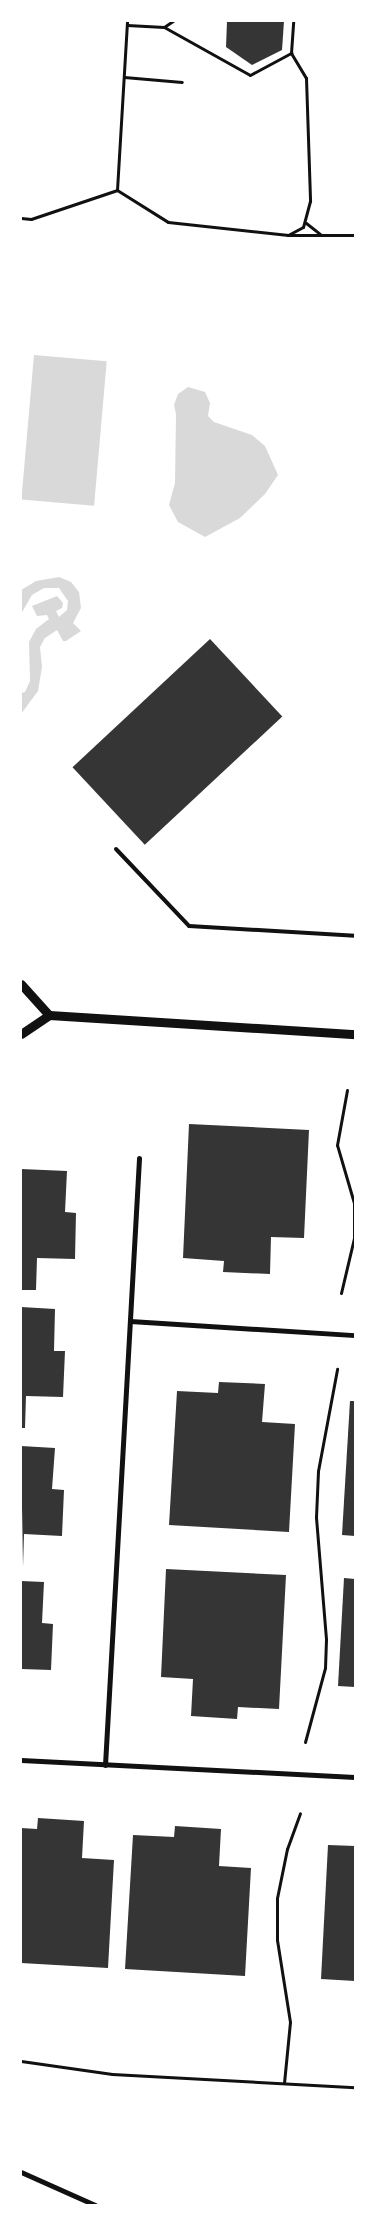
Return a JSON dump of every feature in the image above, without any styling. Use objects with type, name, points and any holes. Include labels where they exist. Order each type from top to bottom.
[{"type":"street","points":[[21,984],[49,1015]]},
{"type":"street","points":[[21,1034],[49,1015],[355,1034]]},
{"type":"street","points":[[106,1765],[139,1158]]},
{"type":"street","points":[[130,1322],[355,1335]]},
{"type":"street","points":[[21,1760],[355,1777]]},
{"type":"street","points":[[21,2172],[81,2196],[95,2205]]},
{"type":"lane","points":[[116,848],[189,926],[355,936]]},
{"type":"path","points":[[164,27],[173,21]]},
{"type":"path","points":[[288,236],[305,222],[310,201],[306,78],[291,53],[293,21]]},
{"type":"path","points":[[117,190],[127,23],[164,27],[250,75],[291,53]]},
{"type":"path","points":[[124,77],[182,82]]},
{"type":"path","points":[[21,218],[31,218],[117,190]]},
{"type":"path","points":[[117,190],[168,222],[288,236],[355,235]]},
{"type":"path","points":[[305,222],[323,235]]},
{"type":"path","points":[[341,1293],[354,1238],[354,1203],[337,1145],[347,1090]]},
{"type":"path","points":[[306,1742],[325,1668],[326,1639],[316,1517],[318,1471],[337,1369]]},
{"type":"path","points":[[284,2083],[290,2022],[277,1940],[277,1898],[287,1849],[300,1813]]},
{"type":"path","points":[[21,2061],[112,2074],[355,2087]]},
{"type":"shaded area","points":[[34,355],[107,361],[94,506],[21,499]]},
{"type":"shaded area","points":[[188,387],[205,392],[210,403],[208,416],[214,422],[252,435],[265,446],[278,475],[265,494],[240,518],[205,537],[178,522],[169,505],[175,483],[176,414],[174,405],[178,394]]},
{"type":"shaded area","points":[[59,577],[71,582],[79,592],[81,608],[73,623],[81,631],[66,641],[63,641],[57,630],[45,638],[40,647],[42,667],[38,691],[21,714],[21,693],[25,692],[30,681],[29,642],[36,629],[49,619],[47,615],[37,616],[32,606],[57,596],[63,603],[62,608],[56,611],[59,617],[67,610],[68,601],[59,588],[44,588],[32,595],[21,614],[21,590],[36,581]]},
{"type":"building","points":[[227,21],[284,21],[282,50],[252,65],[226,47]]},
{"type":"building","points":[[210,639],[282,717],[145,845],[73,767]]},
{"type":"building","points":[[189,1124],[309,1130],[304,1238],[271,1237],[270,1274],[223,1272],[224,1261],[183,1258]]},
{"type":"building","points":[[21,1169],[67,1171],[65,1212],[76,1213],[75,1259],[37,1258],[36,1290],[21,1290]]},
{"type":"building","points":[[21,1307],[55,1309],[54,1351],[65,1351],[63,1397],[26,1396],[25,1428],[21,1428]]},
{"type":"building","points":[[219,1382],[265,1384],[262,1422],[295,1424],[289,1532],[169,1525],[177,1391],[218,1393]]},
{"type":"building","points":[[350,1401],[355,1401],[355,1536],[342,1535]]},
{"type":"building","points":[[21,1446],[55,1448],[52,1489],[64,1490],[62,1536],[24,1534],[23,1567]]},
{"type":"building","points":[[166,1569],[286,1575],[279,1709],[238,1707],[237,1719],[191,1716],[193,1679],[161,1677]]},
{"type":"building","points":[[344,1578],[355,1579],[355,1687],[338,1686]]},
{"type":"building","points":[[21,1581],[44,1582],[42,1623],[53,1624],[51,1670],[21,1669]]},
{"type":"building","points":[[38,1818],[84,1821],[82,1858],[114,1860],[108,1968],[21,1963],[21,1828],[37,1829]]},
{"type":"building","points":[[175,1826],[221,1829],[219,1866],[251,1868],[245,1976],[125,1969],[133,1835],[174,1837]]},
{"type":"building","points":[[328,1845],[355,1846],[355,1981],[321,1979]]}]
